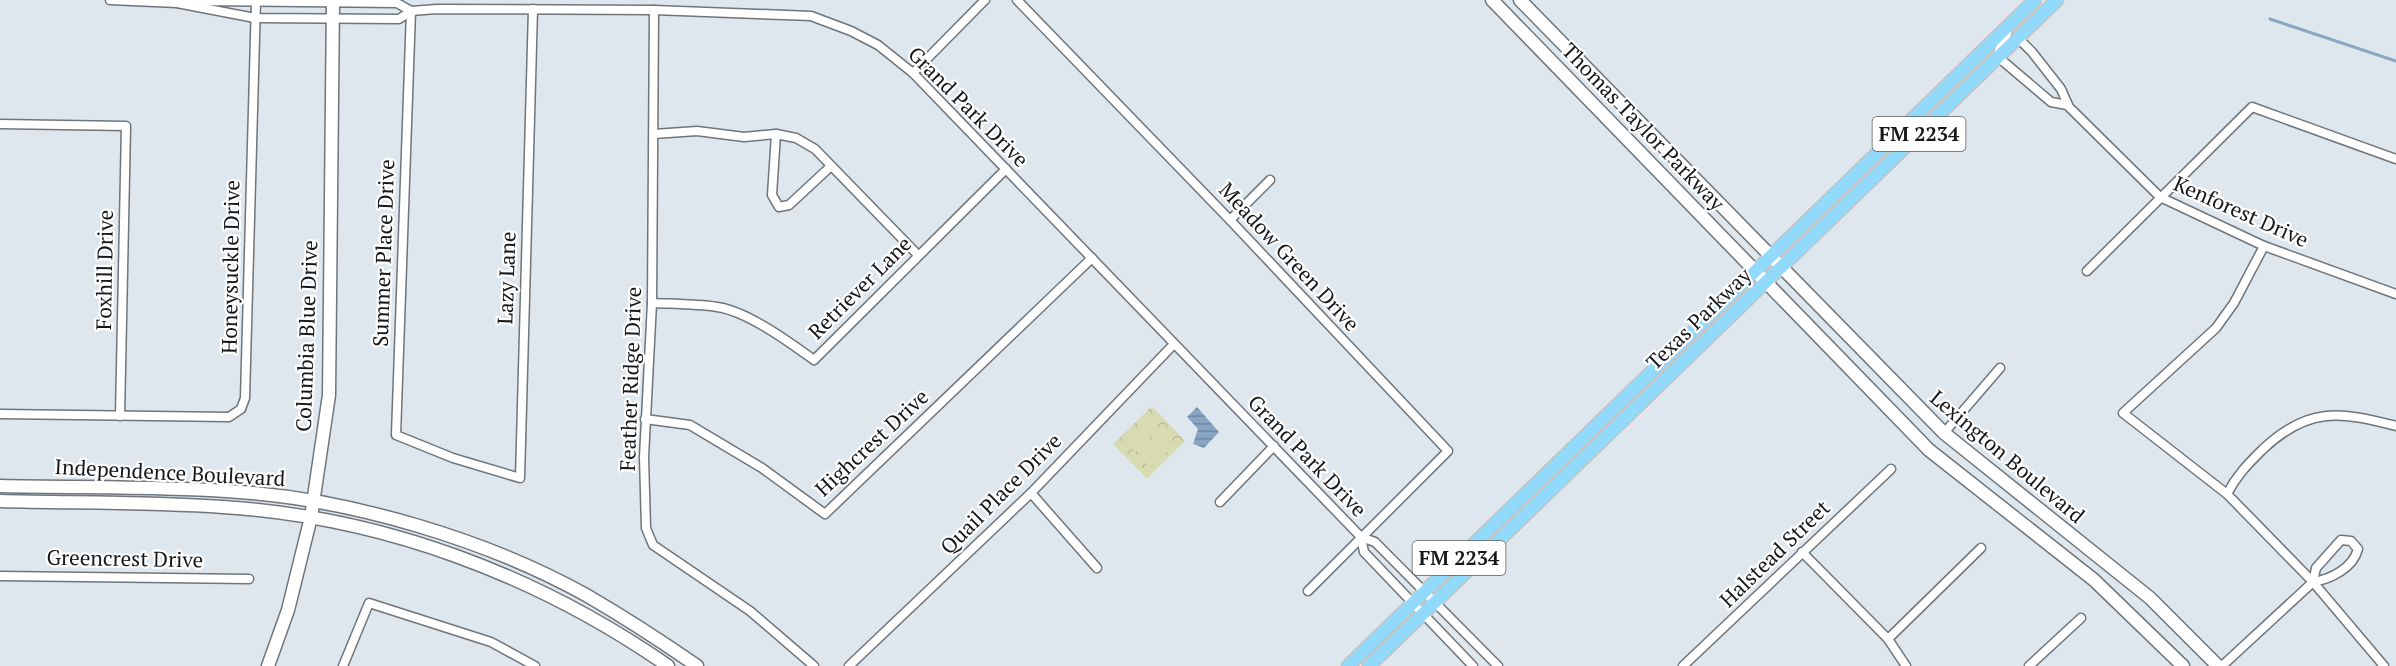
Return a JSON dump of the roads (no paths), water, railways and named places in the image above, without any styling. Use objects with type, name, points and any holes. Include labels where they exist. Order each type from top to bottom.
[{"type":"main road","name":"Texas Parkway","points":[[1348,666],[2035,0]]},
{"type":"main road","name":"Texas Parkway","points":[[1369,666],[2057,0]]},
{"type":"main road","points":[[1568,452],[1579,464]]},
{"type":"street","name":"Grand Park Drive","points":[[110,0],[177,3],[256,1],[397,3],[411,11]]},
{"type":"street","points":[[912,73],[985,0]]},
{"type":"street","name":"Meadow Green Drive","points":[[1017,0],[1230,220],[1448,451],[1361,537]]},
{"type":"street","name":"Thomas Taylor Parkway","points":[[1492,0],[1766,281]]},
{"type":"street","name":"Thomas Taylor Parkway","points":[[1521,0],[1781,268]]},
{"type":"street","name":"Honeysuckle Drive","points":[[120,416],[230,417],[241,409],[245,398],[256,1]]},
{"type":"street","name":"Columbia Blue Drive","points":[[268,666],[288,610],[311,518],[312,501],[325,435],[329,395],[333,1]]},
{"type":"street","name":"Grand Park Drive","points":[[177,3],[255,18],[399,19],[411,11],[437,9],[654,10],[811,16],[851,31],[878,45],[912,73],[1361,537],[1375,542],[1498,666]]},
{"type":"street","name":"Lazy Lane","points":[[453,458],[520,478],[533,9]]},
{"type":"street","name":"Feather Ridge Drive","points":[[654,10],[652,303],[644,457],[646,528],[653,545],[750,611],[814,666]]},
{"type":"street","name":"Summer Place Drive","points":[[411,11],[396,435],[453,458]]},
{"type":"street","points":[[1998,57],[1998,50],[2008,36],[2007,26]]},
{"type":"street","name":"Kenforest Drive","points":[[2018,38],[2032,52],[2061,90],[2067,105],[2160,197],[2264,246],[2396,294]]},
{"type":"street","name":"Kenforest Drive","points":[[1998,57],[2051,102],[2067,105]]},
{"type":"street","points":[[2087,271],[2252,107],[2396,159]]},
{"type":"street","name":"Foxhill Drive","points":[[0,124],[126,126],[120,416]]},
{"type":"street","points":[[654,134],[697,131],[744,137],[776,134],[796,138],[815,149],[918,255]]},
{"type":"street","points":[[776,134],[772,195],[779,207],[789,206],[830,167]]},
{"type":"street","points":[[1643,156],[1658,141]]},
{"type":"street","name":"Retriever Lane","points":[[652,303],[720,307],[756,322],[814,360],[1006,170]]},
{"type":"street","points":[[1230,220],[1270,180]]},
{"type":"street","points":[[2264,246],[2235,303],[2216,328],[2123,413],[2227,494],[2313,582],[2384,666]]},
{"type":"street","name":"Highcrest Drive","points":[[645,419],[690,425],[762,468],[825,514],[1092,258]]},
{"type":"street","name":"Lexington Boulevard","points":[[1781,268],[1944,433],[2150,598],[2220,666]]},
{"type":"street","name":"Lexington Boulevard","points":[[1766,281],[1929,450],[2094,580],[2183,666]]},
{"type":"street","name":"Quail Place Drive","points":[[849,666],[1031,493],[1174,344]]},
{"type":"street","points":[[1944,433],[2000,368]]},
{"type":"street","points":[[1903,424],[1918,408]]},
{"type":"street","points":[[0,414],[120,416]]},
{"type":"street","points":[[2227,494],[2237,474],[2281,432],[2307,418],[2337,416],[2366,418],[2396,426]]},
{"type":"street","points":[[1220,502],[1274,446]]},
{"type":"street","name":"Halstead Street","points":[[1683,666],[1891,469]]},
{"type":"street","name":"Independence Boulevard","points":[[0,486],[241,492],[312,501],[397,521],[484,550],[584,594],[642,628],[697,666]]},
{"type":"street","points":[[131,504],[132,489]]},
{"type":"street","points":[[1031,493],[1097,568]]},
{"type":"street","name":"Independence Boulevard","points":[[0,501],[224,507],[311,518],[396,537],[478,564],[522,582],[579,610],[668,666]]},
{"type":"street","name":"Grand Park Drive","points":[[1361,537],[1364,552],[1473,666]]},
{"type":"street","points":[[1308,591],[1361,537]]},
{"type":"street","points":[[2059,553],[2072,537]]},
{"type":"street","points":[[2220,666],[2313,582],[2327,579],[2355,559],[2358,549],[2352,541],[2341,540],[2316,568],[2313,582]]},
{"type":"street","points":[[1888,639],[1980,548]]},
{"type":"street","points":[[478,564],[484,550]]},
{"type":"street","points":[[1802,552],[1888,639],[1906,666]]},
{"type":"street","name":"Greencrest Drive","points":[[0,576],[249,579]]},
{"type":"street","points":[[343,666],[369,603],[491,642],[535,666]]},
{"type":"street","points":[[2029,666],[2081,618]]},
{"type":"street","points":[[633,642],[642,628]]},
{"type":"water","points":[[1197,407],[1219,432],[1204,448],[1193,444],[1198,429],[1187,417]]},
{"type":"waterway","points":[[2270,19],[2396,61]]}]
